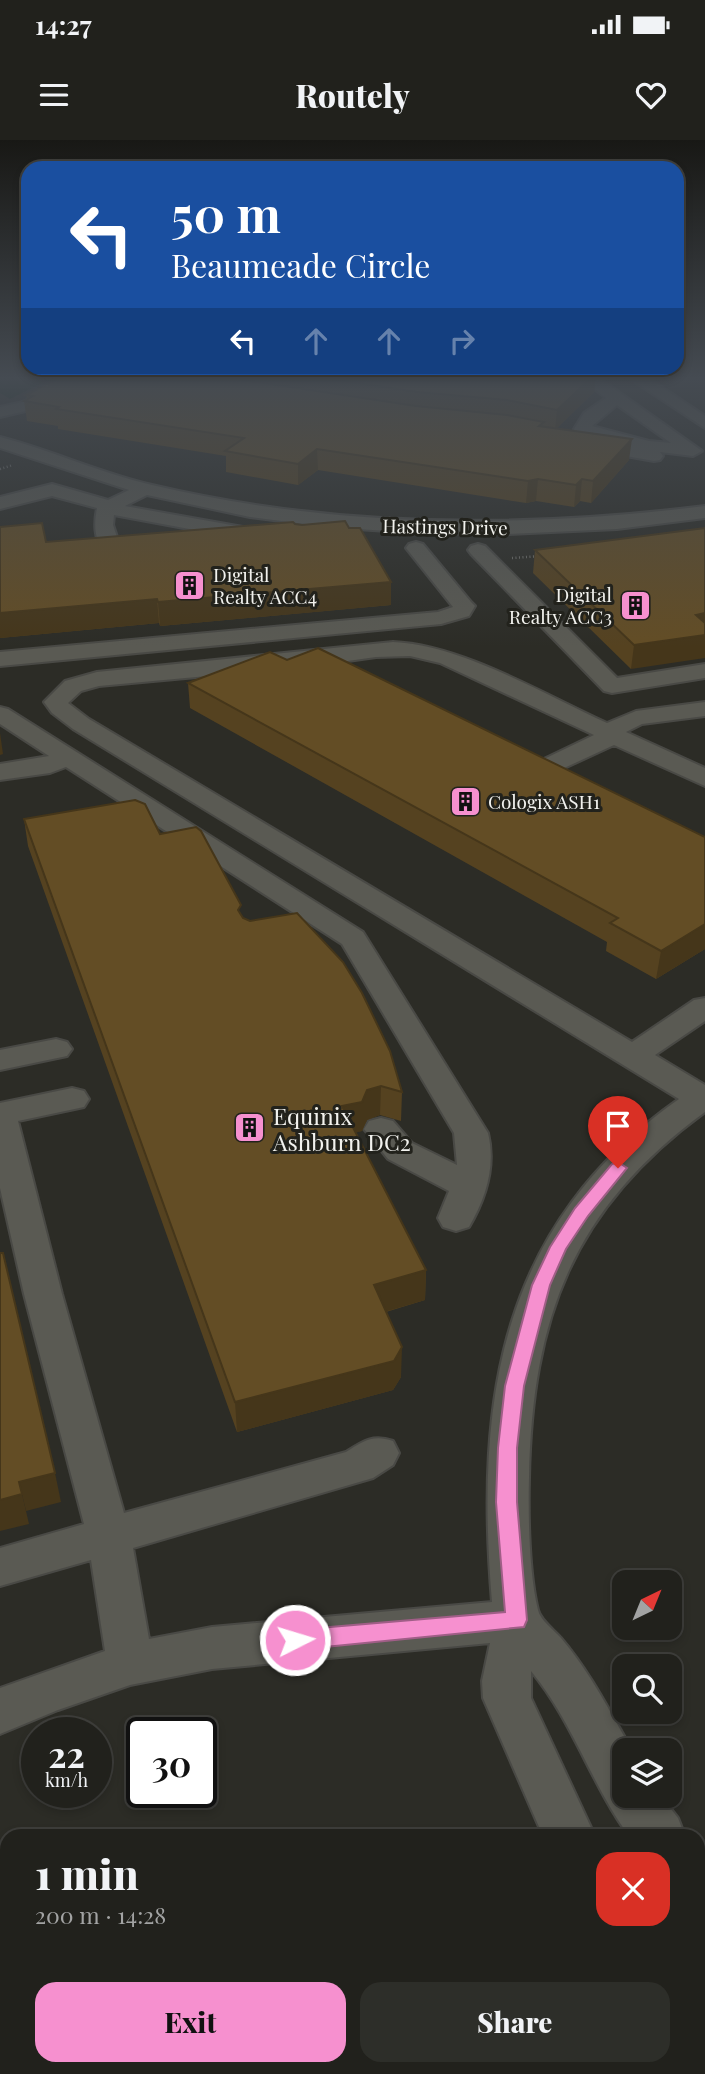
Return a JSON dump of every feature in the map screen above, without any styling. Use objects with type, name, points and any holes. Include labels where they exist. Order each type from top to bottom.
[{"type":"street","points":[[33,468],[39,466]]},
{"type":"street","name":"Hastings Drive","points":[[73,466],[145,489],[285,516],[435,527],[598,524],[705,512]]},
{"type":"street","points":[[145,489],[108,507],[103,525],[110,547],[291,534],[439,549],[435,527]]},
{"type":"street","points":[[0,503],[52,490],[108,507],[254,535]]},
{"type":"street","points":[[0,659],[441,618],[461,611],[464,606],[416,548]]},
{"type":"street","points":[[452,549],[504,550]]},
{"type":"street","points":[[478,550],[612,686],[705,671]]},
{"type":"street","points":[[567,1829],[530,1754],[506,1691],[516,1620],[506,1502],[514,1386],[541,1285],[558,1247],[597,1191],[646,1140],[704,1097],[81,724],[56,702],[74,687],[97,679],[309,660],[400,647],[416,648],[448,658],[705,778]]},
{"type":"street","points":[[553,764],[636,718],[705,709]]},
{"type":"street","points":[[0,714],[68,757],[275,902],[353,938],[471,1133],[477,1152],[469,1186],[456,1218]]},
{"type":"street","points":[[0,772],[50,765],[68,757]]},
{"type":"street","points":[[632,1056],[705,1007]]},
{"type":"street","points":[[0,1060],[56,1049]]},
{"type":"street","points":[[72,1099],[0,1114],[43,1294],[109,1537],[130,1664]]},
{"type":"street","points":[[381,1129],[400,1151],[469,1186]]},
{"type":"street","points":[[0,1567],[358,1466],[378,1453]]},
{"type":"street","points":[[0,1711],[51,1690],[130,1664],[212,1648],[516,1620]]},
{"type":"street","points":[[516,1620],[564,1676],[612,1763]]},
{"type":"street","points":[[640,1808],[655,1829]]},
{"type":"path","points":[[519,566],[511,557],[552,556]]},
{"type":"building","points":[[431,466],[607,466],[593,481],[582,479],[576,485],[538,479],[528,481]]},
{"type":"building","name":"Digital Realty ACC4","points":[[345,521],[349,528],[360,528],[391,582],[0,613],[0,527],[42,523],[46,542],[293,522],[302,525]]},
{"type":"building","name":"Digital Realty ACC3","points":[[705,528],[705,613],[696,615],[705,623],[705,635],[634,645],[535,550]]},
{"type":"building","name":"Cologix ASH1","points":[[318,648],[705,837],[705,924],[661,951],[610,923],[618,918],[188,683],[270,652],[287,660]]},
{"type":"building","name":"Equinix Ashburn DC2","points":[[135,800],[145,804],[160,834],[196,827],[201,831],[241,905],[238,910],[243,918],[250,921],[297,913],[343,962],[362,993],[390,1051],[402,1092],[381,1086],[367,1090],[362,1102],[342,1106],[426,1270],[374,1285],[402,1347],[394,1361],[235,1402],[24,819]]},
{"type":"building","points":[[0,1253],[3,1253],[55,1473],[19,1482],[22,1494],[0,1500]]},
{"type":"place","name":"Digital Realty ACC4","points":[[190,585]]},
{"type":"place","name":"Digital Realty ACC3","points":[[635,605]]},
{"type":"place","name":"Cologix ASH1","points":[[465,801]]},
{"type":"place","name":"Equinix Ashburn DC2","points":[[250,1128]]},
{"type":"route","points":[[295,1640],[516,1620],[506,1502],[514,1386],[541,1285],[558,1247],[597,1191],[618,1168]]}]
